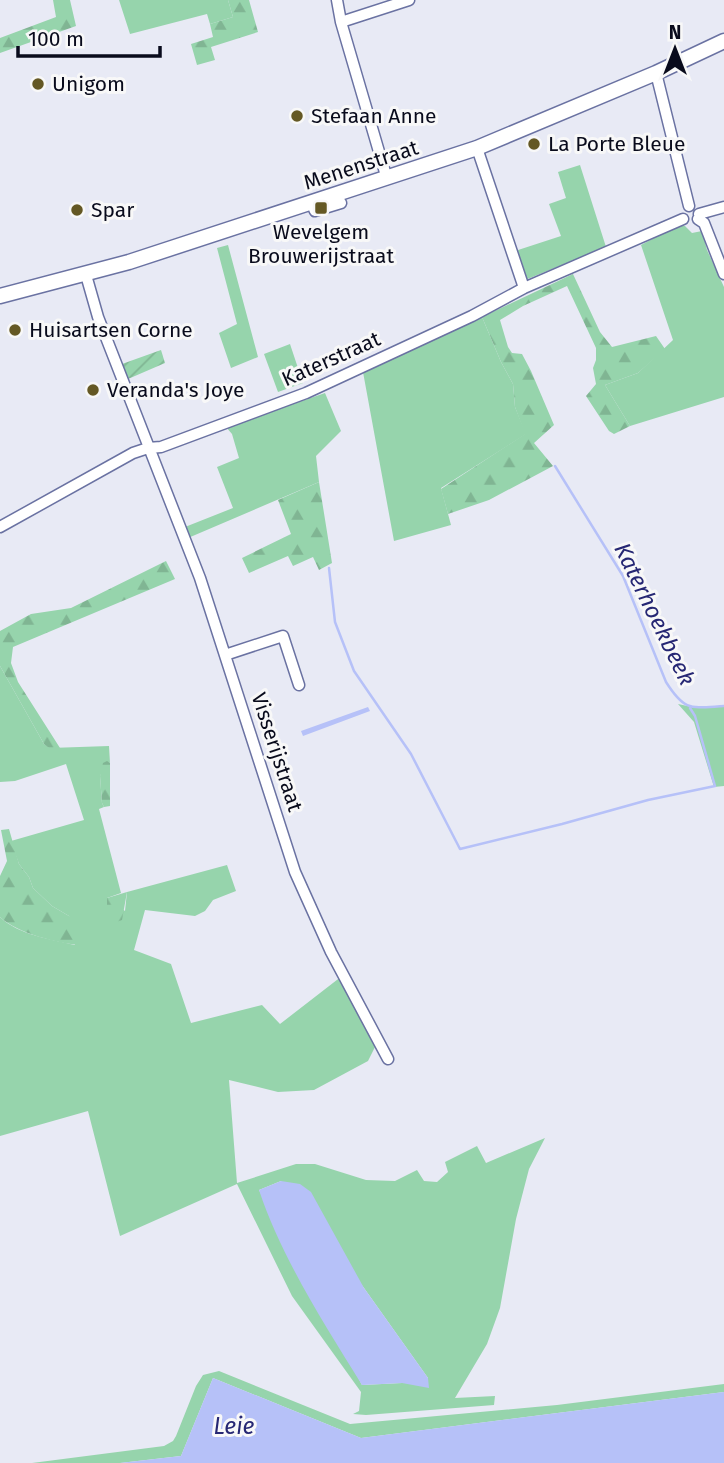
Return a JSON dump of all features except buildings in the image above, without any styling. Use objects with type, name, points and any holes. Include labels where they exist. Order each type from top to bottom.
[{"type":"main road","name":"Menenstraat","points":[[0,296],[86,275],[477,148],[656,73],[724,41]]},
{"type":"street","points":[[337,0],[387,179]]},
{"type":"street","points":[[341,22],[409,0]]},
{"type":"street","points":[[656,73],[689,206]]},
{"type":"street","points":[[477,148],[524,288]]},
{"type":"street","points":[[724,206],[699,217],[689,223],[683,219],[682,211],[689,206],[695,207],[699,217],[704,223],[724,274]]},
{"type":"street","name":"Katerstraat","points":[[148,448],[161,447],[306,393],[472,316],[524,288],[683,219]]},
{"type":"street","name":"Visserijstraat","points":[[86,275],[98,317],[200,578],[295,872],[331,952],[388,1059]]},
{"type":"street","points":[[0,527],[115,462],[148,448]]},
{"type":"street","points":[[225,655],[283,636],[299,685]]},
{"type":"green space","points":[[53,0],[70,0],[76,26],[0,53],[0,38],[56,17]]},
{"type":"green space","points":[[119,0],[228,0],[233,17],[210,24],[207,14],[130,34]]},
{"type":"green space","points":[[228,0],[249,0],[258,32],[211,47],[215,60],[197,65],[191,44],[213,37],[210,24],[233,17]]},
{"type":"green space","points":[[580,165],[606,247],[525,280],[515,251],[561,236],[549,204],[566,198],[558,172]]},
{"type":"green space","points":[[677,226],[685,226],[692,233],[702,231],[707,250],[724,287],[724,397],[630,426],[605,385],[638,373],[673,340],[641,245]]},
{"type":"green space","points":[[228,245],[258,357],[231,368],[219,333],[237,324],[217,248]]},
{"type":"green space","points":[[573,274],[600,332],[612,347],[656,336],[665,349],[638,373],[605,385],[630,426],[614,434],[609,431],[586,396],[596,384],[593,368],[596,348],[567,286],[523,306],[500,320],[508,347],[512,353],[522,354],[554,425],[534,443],[553,466],[489,500],[448,514],[441,489],[525,434],[515,407],[513,384],[482,317]]},
{"type":"green space","points":[[482,317],[513,384],[515,407],[526,434],[441,488],[451,525],[394,541],[363,372]]},
{"type":"green space","points":[[290,344],[303,383],[278,392],[264,354]]},
{"type":"green space","points":[[161,350],[165,363],[128,379],[122,364]]},
{"type":"green space","points":[[325,393],[341,431],[316,456],[319,482],[188,538],[185,527],[233,508],[217,467],[239,458],[232,434],[226,427]]},
{"type":"green space","points":[[319,482],[332,563],[319,570],[313,557],[293,566],[288,556],[249,573],[242,558],[291,534],[278,500]]},
{"type":"green space","points":[[166,561],[175,579],[13,647],[11,663],[18,682],[60,748],[49,748],[44,744],[0,666],[0,631],[31,614],[71,608]]},
{"type":"green space","points":[[0,666],[44,744],[50,748],[109,746],[110,763],[107,762],[100,776],[104,807],[99,809],[121,893],[107,898],[125,911],[127,892],[227,865],[236,891],[213,900],[205,911],[195,916],[145,910],[134,950],[171,964],[191,1023],[262,1005],[280,1024],[342,976],[376,1045],[368,1061],[314,1090],[278,1092],[229,1080],[237,1183],[296,1164],[315,1164],[366,1180],[395,1181],[417,1170],[424,1181],[437,1182],[448,1172],[445,1162],[477,1146],[486,1163],[545,1138],[529,1169],[516,1219],[500,1308],[487,1344],[455,1398],[495,1396],[494,1405],[353,1414],[359,1411],[361,1392],[292,1296],[237,1184],[120,1236],[88,1111],[0,1136],[0,917],[25,932],[75,945],[69,916],[52,906],[33,888],[19,864],[11,841],[84,820],[66,764],[15,781],[0,782]],"holes":[[[281,1181],[364,1288],[428,1378],[402,1383],[362,1385],[259,1190]]]},
{"type":"green space","points":[[678,704],[692,707],[724,706],[724,786],[714,787],[694,722]]},
{"type":"green space","points":[[103,763],[110,763],[110,806],[104,807],[100,776]]},
{"type":"green space","points":[[9,829],[19,864],[33,888],[52,906],[69,916],[75,923],[82,945],[39,937],[7,923],[0,917],[0,876],[7,861],[1,830]]},
{"type":"green space","points":[[127,892],[122,920],[111,924],[107,917],[107,898]]},
{"type":"green space","points":[[219,1371],[350,1424],[557,1405],[724,1384],[724,1392],[361,1438],[213,1378],[181,1456],[120,1463],[32,1463],[164,1446],[176,1436],[203,1375]]},
{"type":"water","points":[[368,707],[370,711],[303,736],[301,731]]},
{"type":"water","points":[[281,1181],[300,1184],[311,1192],[364,1288],[428,1378],[429,1388],[402,1383],[362,1385],[305,1290],[268,1215],[259,1190]]},
{"type":"water","name":"Leie","points":[[213,1378],[361,1438],[724,1392],[724,1463],[120,1463],[181,1456]]},
{"type":"waterway","name":"Katerhoekbeek","points":[[555,466],[623,576],[666,682],[673,692],[678,699],[690,706],[724,706]]},
{"type":"waterway","points":[[329,568],[335,622],[354,671],[411,754],[460,849],[648,800],[715,786],[695,716],[690,708]]},
{"type":"place","name":"Unigom","points":[[38,84]]},
{"type":"place","name":"Stefaan Anne","points":[[297,116]]},
{"type":"place","name":"La Porte Bleue","points":[[534,144]]},
{"type":"place","name":"Wevelgem Brouwerijstraat","points":[[321,208]]},
{"type":"place","name":"Spar","points":[[77,210]]},
{"type":"place","name":"Huisartsen Corne","points":[[15,330]]},
{"type":"place","name":"Veranda's Joye","points":[[93,390]]}]
